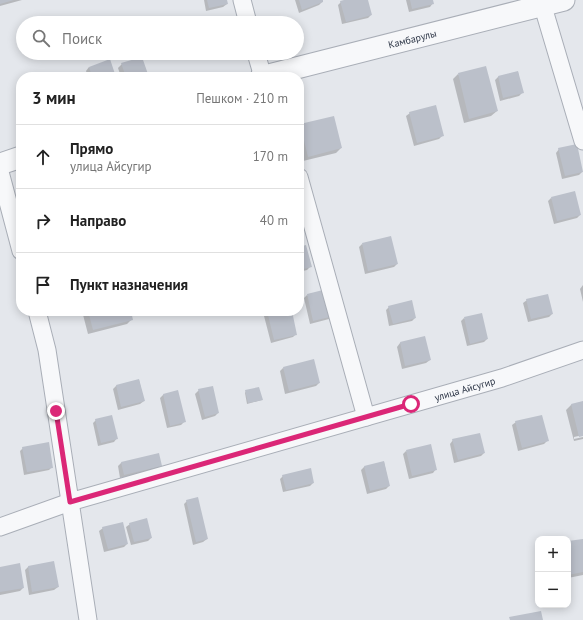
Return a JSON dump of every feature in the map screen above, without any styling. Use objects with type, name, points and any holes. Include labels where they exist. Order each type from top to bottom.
[{"type":"street","points":[[242,0],[246,16]]},
{"type":"street","name":"Камбарулы","points":[[281,72],[541,2],[564,0]]},
{"type":"street","points":[[541,2],[583,141]]},
{"type":"street","points":[[258,60],[261,72]]},
{"type":"street","points":[[0,164],[16,159]]},
{"type":"street","points":[[0,172],[16,232]]},
{"type":"street","points":[[304,195],[366,417]]},
{"type":"street","points":[[38,316],[47,350],[88,620]]},
{"type":"street","name":"улица Айсугир","points":[[0,527],[70,502],[502,378],[583,350]]},
{"type":"building","points":[[0,0],[14,0],[0,4]]},
{"type":"building","points":[[207,0],[227,0],[228,4],[209,8]]},
{"type":"building","points":[[299,0],[323,0],[323,2],[302,10]]},
{"type":"building","points":[[368,0],[372,15],[346,22],[340,1]]},
{"type":"building","points":[[410,0],[433,0],[434,4],[412,9]]},
{"type":"building","points":[[110,60],[114,72],[90,72],[89,67]]},
{"type":"building","points":[[132,60],[143,60],[147,72],[124,72],[121,63]]},
{"type":"building","points":[[486,66],[498,111],[469,119],[458,73]]},
{"type":"building","points":[[518,71],[524,93],[503,98],[498,76]]},
{"type":"building","points":[[436,105],[444,136],[417,143],[409,112]]},
{"type":"building","points":[[334,116],[342,148],[308,157],[304,140],[304,123]]},
{"type":"building","points":[[577,144],[583,172],[565,176],[558,148]]},
{"type":"building","points":[[575,191],[581,215],[557,221],[551,197]]},
{"type":"building","points":[[391,236],[398,264],[368,271],[362,243]]},
{"type":"building","points":[[306,245],[312,267],[304,269],[304,246]]},
{"type":"building","points":[[327,289],[334,316],[313,321],[307,294]]},
{"type":"building","points":[[548,294],[553,314],[531,319],[526,299]]},
{"type":"building","points":[[412,300],[416,318],[393,324],[388,306]]},
{"type":"building","points":[[482,313],[488,339],[470,344],[464,317]]},
{"type":"building","points":[[89,316],[132,316],[133,320],[93,330]]},
{"type":"building","points":[[268,316],[293,316],[297,335],[274,340]]},
{"type":"building","points":[[425,336],[431,360],[405,366],[400,342]]},
{"type":"building","points":[[314,359],[320,383],[289,391],[283,367]]},
{"type":"building","points":[[139,379],[145,401],[121,407],[116,385]]},
{"type":"building","points":[[213,386],[219,413],[205,417],[198,389]]},
{"type":"building","points":[[259,387],[263,400],[248,403],[245,390]]},
{"type":"building","points":[[178,390],[186,422],[170,426],[163,394]]},
{"type":"building","points":[[583,401],[583,436],[579,437],[571,404]]},
{"type":"building","points":[[112,415],[118,439],[101,443],[95,419]]},
{"type":"building","points":[[542,415],[549,441],[522,448],[515,421]]},
{"type":"building","points":[[480,433],[485,453],[458,460],[452,439]]},
{"type":"building","points":[[49,442],[53,468],[27,472],[22,447]]},
{"type":"building","points":[[431,444],[437,470],[412,476],[406,450]]},
{"type":"building","points":[[159,453],[162,466],[124,475],[121,462]]},
{"type":"building","points":[[384,461],[390,486],[370,491],[364,466]]},
{"type":"building","points":[[311,468],[314,483],[286,490],[282,475]]},
{"type":"building","points":[[198,497],[208,539],[196,542],[186,500]]},
{"type":"building","points":[[147,518],[152,538],[134,542],[129,523]]},
{"type":"building","points":[[123,522],[128,544],[108,549],[102,527]]},
{"type":"building","points":[[583,539],[583,572],[571,574],[571,572],[571,541]]},
{"type":"building","points":[[54,561],[59,587],[32,592],[28,566]]},
{"type":"building","points":[[20,563],[24,588],[0,592],[0,567]]},
{"type":"building","points":[[541,611],[543,620],[510,620],[509,617]]},
{"type":"route","points":[[56,411],[70,502],[411,404]]}]
